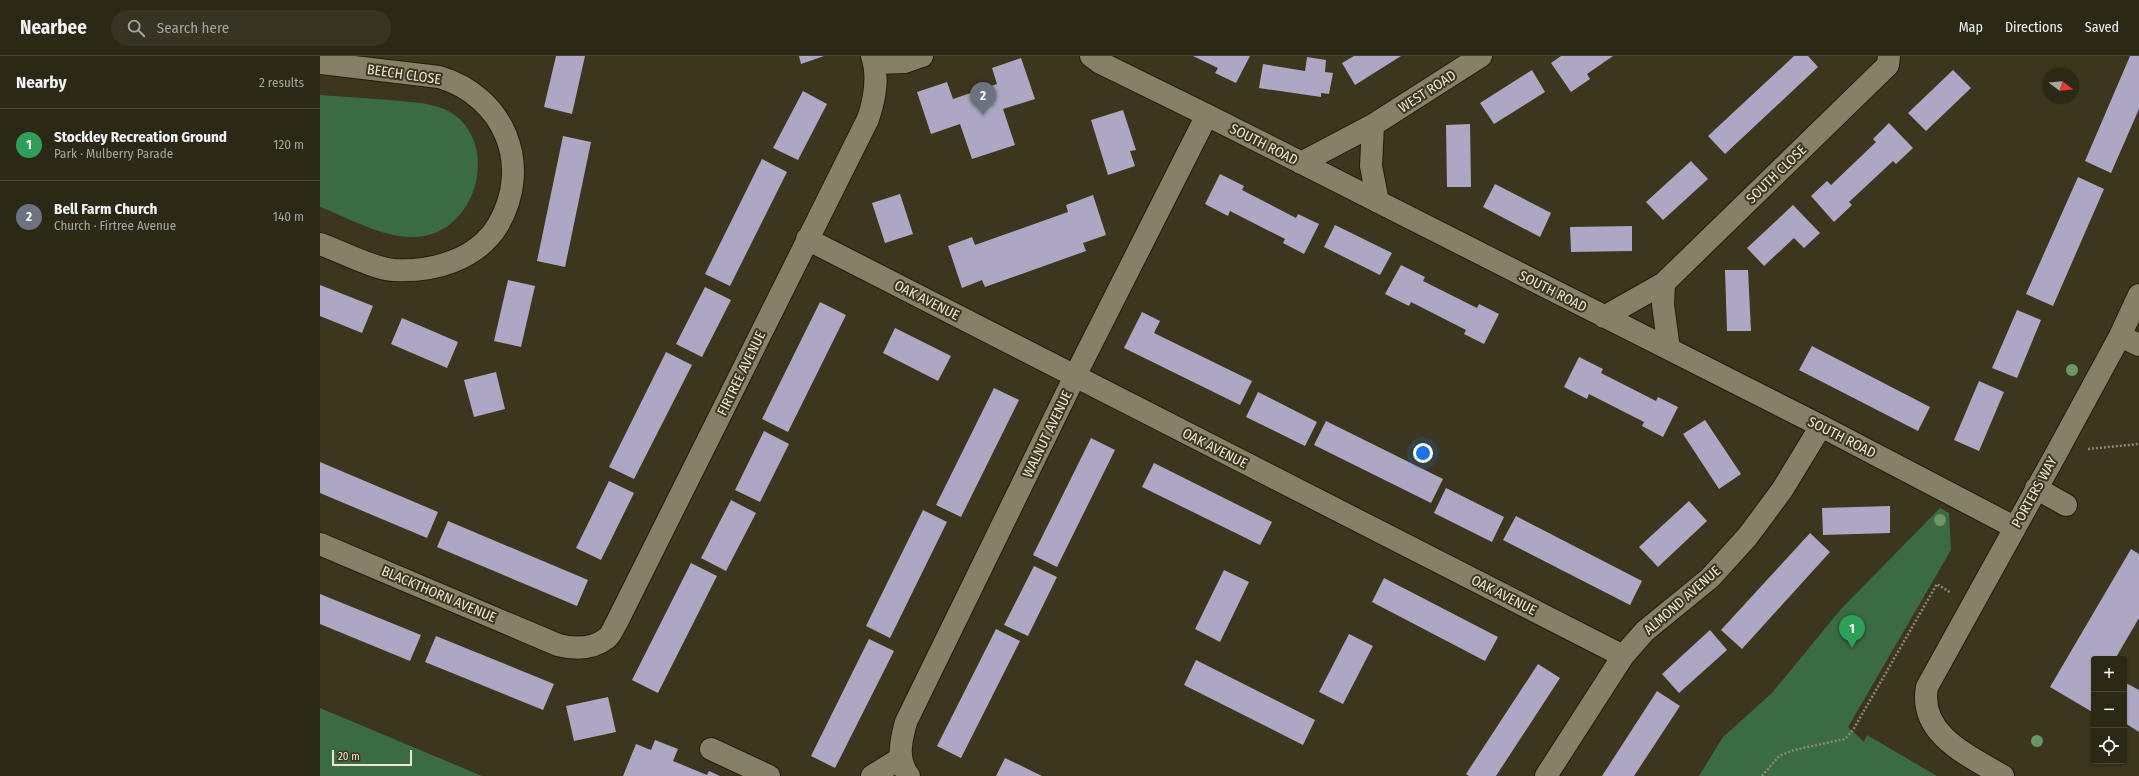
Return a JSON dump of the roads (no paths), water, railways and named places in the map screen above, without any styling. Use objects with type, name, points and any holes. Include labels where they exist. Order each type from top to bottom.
[{"type":"street","points":[[873,60],[905,62],[922,56]]},
{"type":"street","name":"SOUTH ROAD","points":[[1092,56],[1099,62],[1207,115],[1821,426],[2014,527]]},
{"type":"street","name":"WEST ROAD","points":[[1301,163],[1373,125],[1481,56]]},
{"type":"street","name":"FIRTREE AVENUE","points":[[558,645],[575,649],[591,646],[607,638],[617,622],[868,119],[875,94],[873,60]]},
{"type":"street","name":"SOUTH CLOSE","points":[[1604,317],[1664,283],[1888,60]]},
{"type":"street","name":"BEECH CLOSE","points":[[320,244],[392,270],[430,269],[456,260],[485,240],[498,225],[512,184],[511,156],[506,131],[486,105],[457,82],[439,77],[322,61]]},
{"type":"street","name":"WALNUT AVENUE","points":[[905,767],[902,735],[906,722],[1075,376],[1207,115]]},
{"type":"street","points":[[1373,125],[1371,166],[1378,202]]},
{"type":"street","name":"OAK AVENUE","points":[[807,239],[1623,656]]},
{"type":"street","points":[[1664,283],[1663,305],[1669,349]]},
{"type":"street","name":"PORTERS WAY","points":[[2003,776],[1954,747],[1932,724],[1925,702],[1927,687],[2120,336],[2139,295]]},
{"type":"street","points":[[2120,336],[2139,345]]},
{"type":"street","name":"ALMOND AVENUE","points":[[1546,776],[1623,656],[1645,631],[1710,578],[1748,536],[1782,490],[1821,426]]},
{"type":"street","points":[[2036,488],[2066,505]]},
{"type":"street","name":"BLACKTHORN AVENUE","points":[[320,544],[558,645]]},
{"type":"street","points":[[710,749],[769,776]]},
{"type":"street","points":[[872,776],[905,767]]},
{"type":"place","name":"Bell Farm Church","points":[[983,115]]},
{"type":"place","name":"Stockley Recreation Ground","points":[[1852,648]]}]
